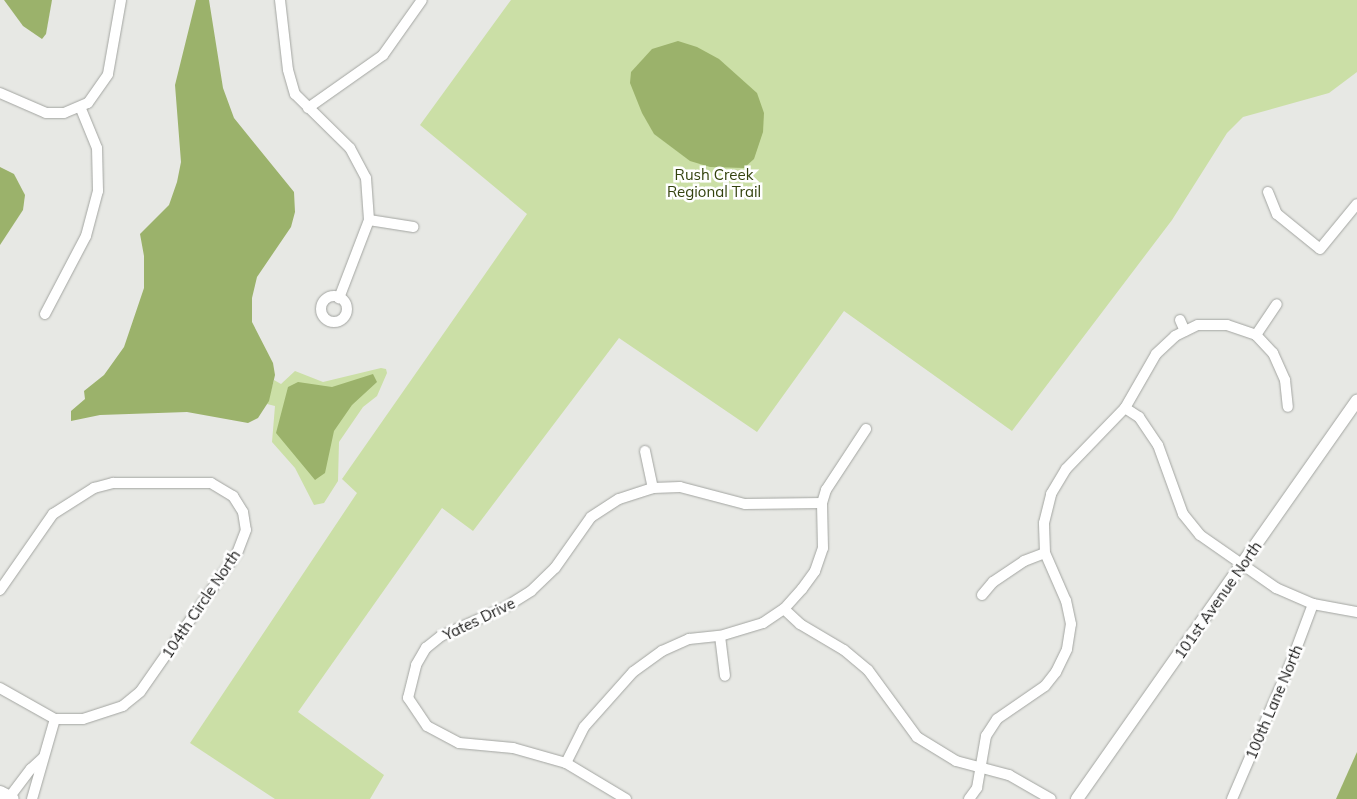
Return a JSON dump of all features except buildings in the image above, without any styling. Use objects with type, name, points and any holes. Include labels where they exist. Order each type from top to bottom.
[{"type":"street","points":[[0,93],[40,112],[64,113],[81,109],[94,98],[108,74],[122,0]]},
{"type":"street","points":[[280,0],[290,78],[295,94],[357,157],[366,178],[369,220],[339,298]]},
{"type":"street","points":[[308,108],[383,55],[422,0]]},
{"type":"street","points":[[45,314],[83,242],[98,191],[97,148],[81,109]]},
{"type":"street","points":[[1268,192],[1277,214],[1320,249],[1356,206]]},
{"type":"street","points":[[369,220],[413,227]]},
{"type":"street","points":[[1256,335],[1277,304]]},
{"type":"street","points":[[1180,320],[1185,331]]},
{"type":"street","points":[[969,799],[977,788],[986,736],[997,719],[1044,686],[1056,672],[1067,649],[1071,624],[1066,601],[1046,553],[1044,523],[1051,494],[1066,469],[1125,408],[1156,354],[1166,342],[1198,325],[1226,325],[1256,335],[1273,353],[1285,380],[1288,407]]},
{"type":"street","name":"101st Avenue North","points":[[1077,799],[1357,401]]},
{"type":"street","points":[[1125,408],[1138,417],[1158,445],[1183,514],[1200,535],[1276,588],[1313,604],[1357,612]]},
{"type":"street","points":[[566,763],[584,727],[633,672],[662,651],[689,639],[720,636],[763,623],[784,609],[815,571],[822,548],[822,503],[832,478],[866,429]]},
{"type":"street","points":[[645,451],[653,488]]},
{"type":"street","name":"104th Circle North","points":[[0,590],[54,514],[94,488],[113,483],[211,483],[233,496],[243,512],[246,530],[237,553],[140,692],[123,706],[102,715],[83,720],[55,719],[0,688]]},
{"type":"street","name":"Yates Drive","points":[[626,799],[566,763],[513,748],[460,743],[438,735],[427,726],[408,698],[409,685],[426,648],[441,636],[520,599],[555,568],[591,518],[620,499],[653,488],[680,487],[745,504],[822,503]]},
{"type":"street","points":[[982,595],[993,582],[1024,561],[1046,553]]},
{"type":"street","name":"100th Lane North","points":[[1232,799],[1292,660],[1313,604]]},
{"type":"street","points":[[784,609],[800,624],[868,670],[917,737],[956,761],[1009,775],[1051,799]]},
{"type":"street","points":[[720,636],[725,676]]},
{"type":"street","points":[[32,799],[55,719]]},
{"type":"street","points":[[7,797],[31,768],[43,758]]},
{"type":"green space","name":"Rush Creek Regional Trail","points":[[511,0],[1357,0],[1357,72],[1329,93],[1243,117],[1227,133],[1172,220],[1012,431],[844,311],[757,432],[619,338],[473,531],[442,508],[298,712],[384,775],[370,799],[275,799],[190,743],[357,493],[342,479],[527,214],[420,125]]},
{"type":"green space","points":[[381,368],[386,369],[387,373],[377,396],[363,407],[339,442],[338,481],[324,503],[314,505],[295,468],[272,442],[275,406],[267,404],[274,380],[281,384],[295,371],[323,382]]},
{"type":"shaded area","points":[[4,0],[52,0],[46,34],[42,39],[23,26]]},
{"type":"shaded area","points":[[196,0],[209,0],[223,88],[234,118],[294,192],[295,212],[291,227],[257,277],[252,298],[252,322],[273,363],[275,375],[269,401],[258,418],[248,423],[187,412],[100,415],[71,421],[71,411],[85,399],[84,391],[104,375],[124,347],[144,288],[144,256],[140,234],[169,205],[177,182],[181,162],[175,85]]},
{"type":"shaded area","points":[[678,41],[697,47],[719,59],[757,93],[764,113],[763,132],[754,159],[744,168],[710,167],[690,161],[654,134],[642,113],[630,83],[631,72],[652,49]]},
{"type":"shaded area","points":[[0,167],[14,174],[25,195],[23,210],[0,245]]},
{"type":"shaded area","points":[[373,374],[377,382],[352,405],[334,431],[325,473],[315,480],[276,433],[288,387],[298,382],[332,387]]},
{"type":"shaded area","points":[[1357,752],[1357,799],[1336,799],[1348,772]]}]
